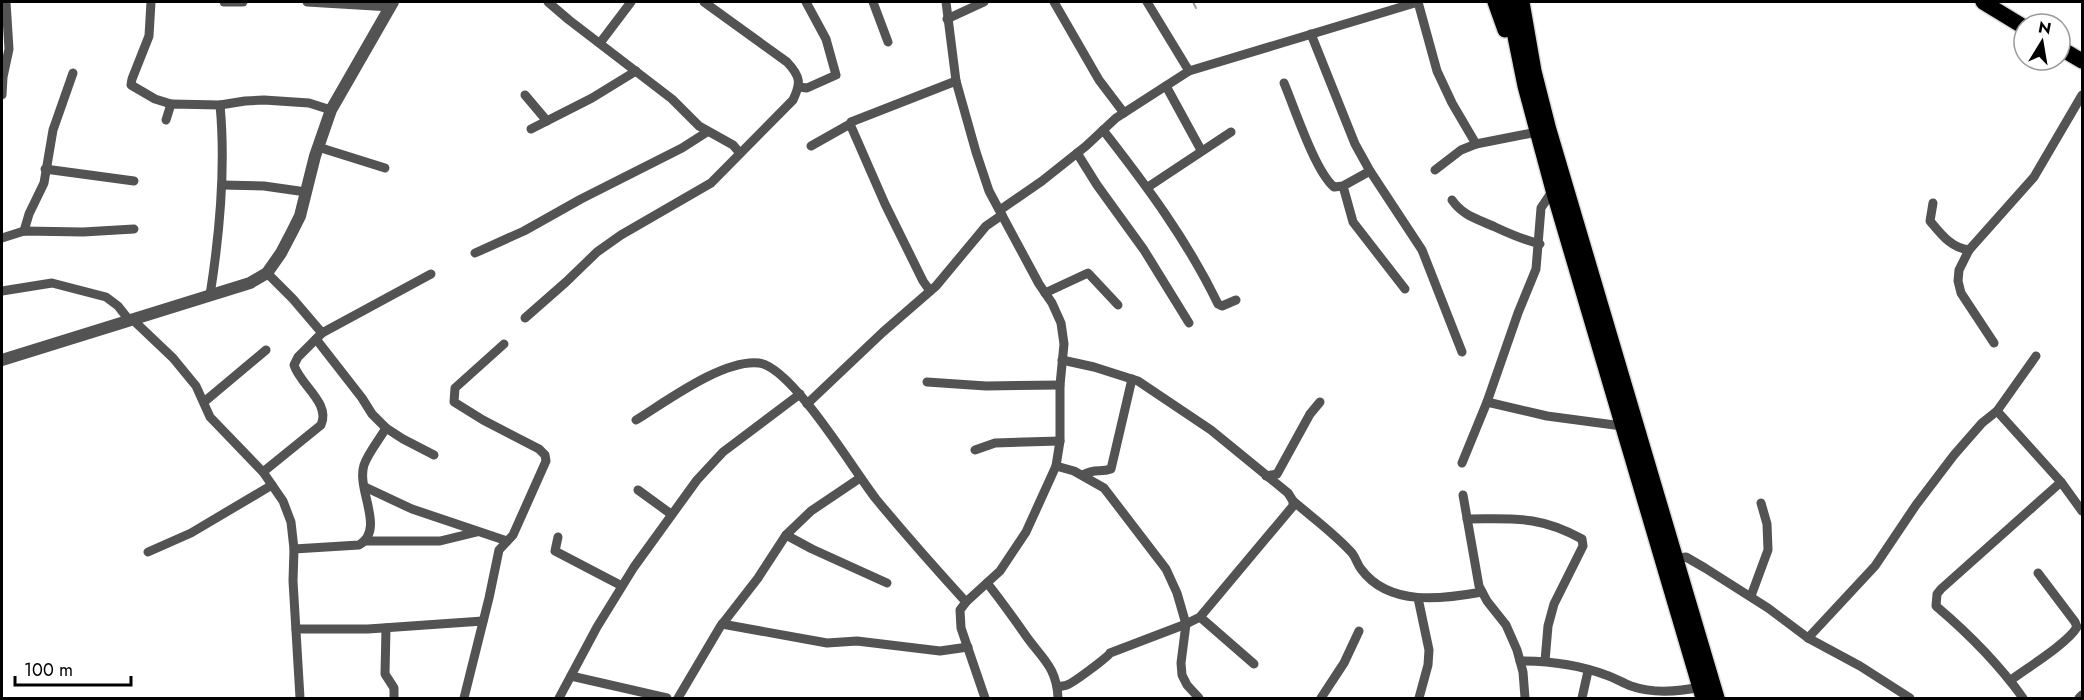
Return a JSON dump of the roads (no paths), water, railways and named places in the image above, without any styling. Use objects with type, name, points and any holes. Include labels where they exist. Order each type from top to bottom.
[{"type":"main road","points":[[1495,2],[1525,86]]},
{"type":"main road","points":[[1508,2],[1525,86],[1553,190],[1701,693]]},
{"type":"main road","points":[[1522,2],[1534,71],[1549,130],[1717,699]]},
{"type":"main road","points":[[1532,2],[1534,71]]},
{"type":"main road","points":[[1983,2],[2012,20]]},
{"type":"main road","points":[[1999,2],[2016,12]]},
{"type":"street","points":[[2,95],[9,49],[6,2]]},
{"type":"street","points":[[151,2],[149,36],[131,85],[155,99],[171,104],[220,105],[245,101],[288,101],[309,103],[331,110]]},
{"type":"street","points":[[224,2],[243,2]]},
{"type":"street","points":[[2,360],[250,283],[267,273],[281,253],[300,216],[318,147],[331,110],[392,4],[307,2]]},
{"type":"street","points":[[548,2],[672,99],[707,132],[733,145],[739,152]]},
{"type":"street","points":[[600,44],[631,2]]},
{"type":"street","points":[[705,2],[787,62],[795,70],[801,84]]},
{"type":"street","points":[[525,318],[597,252],[621,235],[711,183],[739,152],[793,100],[801,84],[836,75],[826,39],[806,2]]},
{"type":"street","points":[[873,2],[888,42]]},
{"type":"street","points":[[946,2],[956,81],[989,190],[1061,323],[1064,344],[1060,385],[1060,441],[1056,466],[1026,532],[1000,571],[960,610],[961,628],[985,699]]},
{"type":"street","points":[[947,19],[984,2]]},
{"type":"street","points":[[1054,2],[1099,80],[1124,113]]},
{"type":"street","points":[[1147,2],[1189,71]]},
{"type":"street","points":[[807,404],[930,291],[986,226],[1124,113],[1189,71],[1418,2],[1437,71],[1452,103],[1476,144]]},
{"type":"street","points":[[1311,34],[1346,123],[1370,171],[1422,250],[1462,352]]},
{"type":"street","points":[[531,129],[592,98],[636,71]]},
{"type":"street","points":[[24,231],[29,214],[44,183],[53,130],[73,73]]},
{"type":"street","points":[[811,146],[851,122],[956,81]]},
{"type":"street","points":[[1284,83],[1329,183],[1335,187],[1343,186],[1370,171]]},
{"type":"street","points":[[1166,86],[1201,150]]},
{"type":"street","points":[[525,95],[547,121]]},
{"type":"street","points":[[1994,343],[1961,293],[1958,281],[1959,270],[1969,250],[2034,177],[2082,95]]},
{"type":"street","points":[[166,120],[171,104]]},
{"type":"street","points":[[210,295],[222,185],[224,141],[220,105]]},
{"type":"street","points":[[850,124],[885,204],[930,291]]},
{"type":"street","points":[[1103,130],[1148,187],[1190,250],[1218,304],[1222,306],[1236,300]]},
{"type":"street","points":[[475,253],[524,231],[581,199],[682,148],[707,132]]},
{"type":"street","points":[[1148,187],[1231,132]]},
{"type":"street","points":[[1435,170],[1461,150],[1476,144],[1537,132]]},
{"type":"street","points":[[318,147],[386,168]]},
{"type":"street","points":[[1077,153],[1144,250],[1189,323]]},
{"type":"street","points":[[45,168],[134,181]]},
{"type":"street","points":[[222,185],[264,186],[306,192]]},
{"type":"street","points":[[1343,186],[1353,222],[1405,289]]},
{"type":"street","points":[[1462,463],[1488,402],[1518,313],[1536,269],[1540,244],[1541,208],[1553,190]]},
{"type":"street","points":[[1452,200],[1458,208],[1474,219],[1512,236],[1540,244]]},
{"type":"street","points":[[1933,203],[1930,221],[1956,247],[1969,250]]},
{"type":"street","points":[[2,238],[24,231],[83,232],[134,229]]},
{"type":"street","points":[[267,273],[319,336],[372,414],[386,428],[434,455]]},
{"type":"street","points":[[1045,293],[1088,273],[1119,305]]},
{"type":"street","points":[[263,472],[321,425],[325,417],[323,409],[297,374],[294,365],[298,357],[319,336],[431,274]]},
{"type":"street","points":[[2,291],[52,284],[106,297],[173,358],[196,386],[210,417],[263,472],[283,501],[291,522],[300,699]]},
{"type":"street","points":[[464,699],[499,550],[513,535],[546,461],[545,455],[539,449],[464,410],[454,402],[455,388],[504,344]]},
{"type":"street","points":[[204,402],[266,350]]},
{"type":"street","points":[[1808,638],[1875,566],[1916,505],[1954,455],[1982,423],[1997,411],[2036,356]]},
{"type":"street","points":[[1062,360],[1132,379],[1176,405],[1211,430],[1288,493],[1293,501],[1354,554],[1361,570],[1378,585],[1418,598],[1444,599],[1482,592]]},
{"type":"street","points":[[636,420],[706,377],[748,363],[767,365],[800,394],[832,435],[860,478],[929,562],[966,602]]},
{"type":"street","points":[[1083,475],[1091,470],[1111,470],[1132,379]]},
{"type":"street","points":[[927,382],[986,386],[1060,385]]},
{"type":"street","points":[[559,699],[622,586],[697,480],[723,452],[800,394]]},
{"type":"street","points":[[1266,476],[1277,474],[1310,414],[1320,402]]},
{"type":"street","points":[[1488,402],[1546,416],[1622,426]]},
{"type":"street","points":[[1997,411],[2061,482],[2082,511]]},
{"type":"street","points":[[366,541],[370,534],[370,523],[363,474],[364,465],[386,428]]},
{"type":"street","points":[[975,450],[996,443],[1060,441]]},
{"type":"street","points":[[1056,466],[1083,475],[1104,488],[1166,569],[1177,593],[1186,624],[1181,663],[1182,675],[1199,699]]},
{"type":"street","points":[[678,699],[722,624],[758,578],[786,535],[811,511],[860,478]]},
{"type":"street","points":[[2020,697],[2011,680],[1969,634],[1936,606],[1936,601],[1941,589],[2061,482]]},
{"type":"street","points":[[148,552],[191,533],[272,485]]},
{"type":"street","points":[[365,487],[412,509],[507,541]]},
{"type":"street","points":[[638,490],[671,514]]},
{"type":"street","points":[[1463,495],[1479,586],[1506,626],[1523,672],[1525,699]]},
{"type":"street","points":[[1058,687],[1066,686],[1091,667],[1107,659],[1110,653],[1200,617],[1293,507],[1293,501]]},
{"type":"street","points":[[1751,596],[1768,550],[1767,524],[1761,503]]},
{"type":"street","points":[[1467,519],[1531,520],[1561,528],[1582,539],[1583,546],[1554,604],[1548,626],[1545,661]]},
{"type":"street","points":[[294,549],[358,545],[366,541],[440,541],[477,532]]},
{"type":"street","points":[[786,535],[887,583]]},
{"type":"street","points":[[558,537],[555,551],[622,586]]},
{"type":"street","points":[[1675,559],[1686,557],[1751,596],[1808,638],[1860,666],[1910,699]]},
{"type":"street","points":[[2011,680],[2074,632],[2077,627],[2076,622],[2038,573]]},
{"type":"street","points":[[987,583],[1025,636],[1045,658],[1058,687],[1058,699]]},
{"type":"street","points":[[1418,598],[1429,650],[1428,665],[1419,699]]},
{"type":"street","points":[[1200,617],[1254,663]]},
{"type":"street","points":[[296,629],[386,628],[483,621]]},
{"type":"street","points":[[722,624],[818,642],[857,641],[939,651],[968,647]]},
{"type":"street","points":[[386,628],[385,674],[394,688],[394,699]]},
{"type":"street","points":[[1321,699],[1344,663],[1359,631]]},
{"type":"street","points":[[1520,661],[1545,661],[1605,675],[1646,690],[1701,693]]},
{"type":"street","points":[[1582,699],[1588,671]]},
{"type":"street","points":[[571,676],[667,699]]},
{"type":"street","points":[[2079,699],[2082,695]]},
{"type":"waterway","points":[[1193,2],[1196,8]]}]
